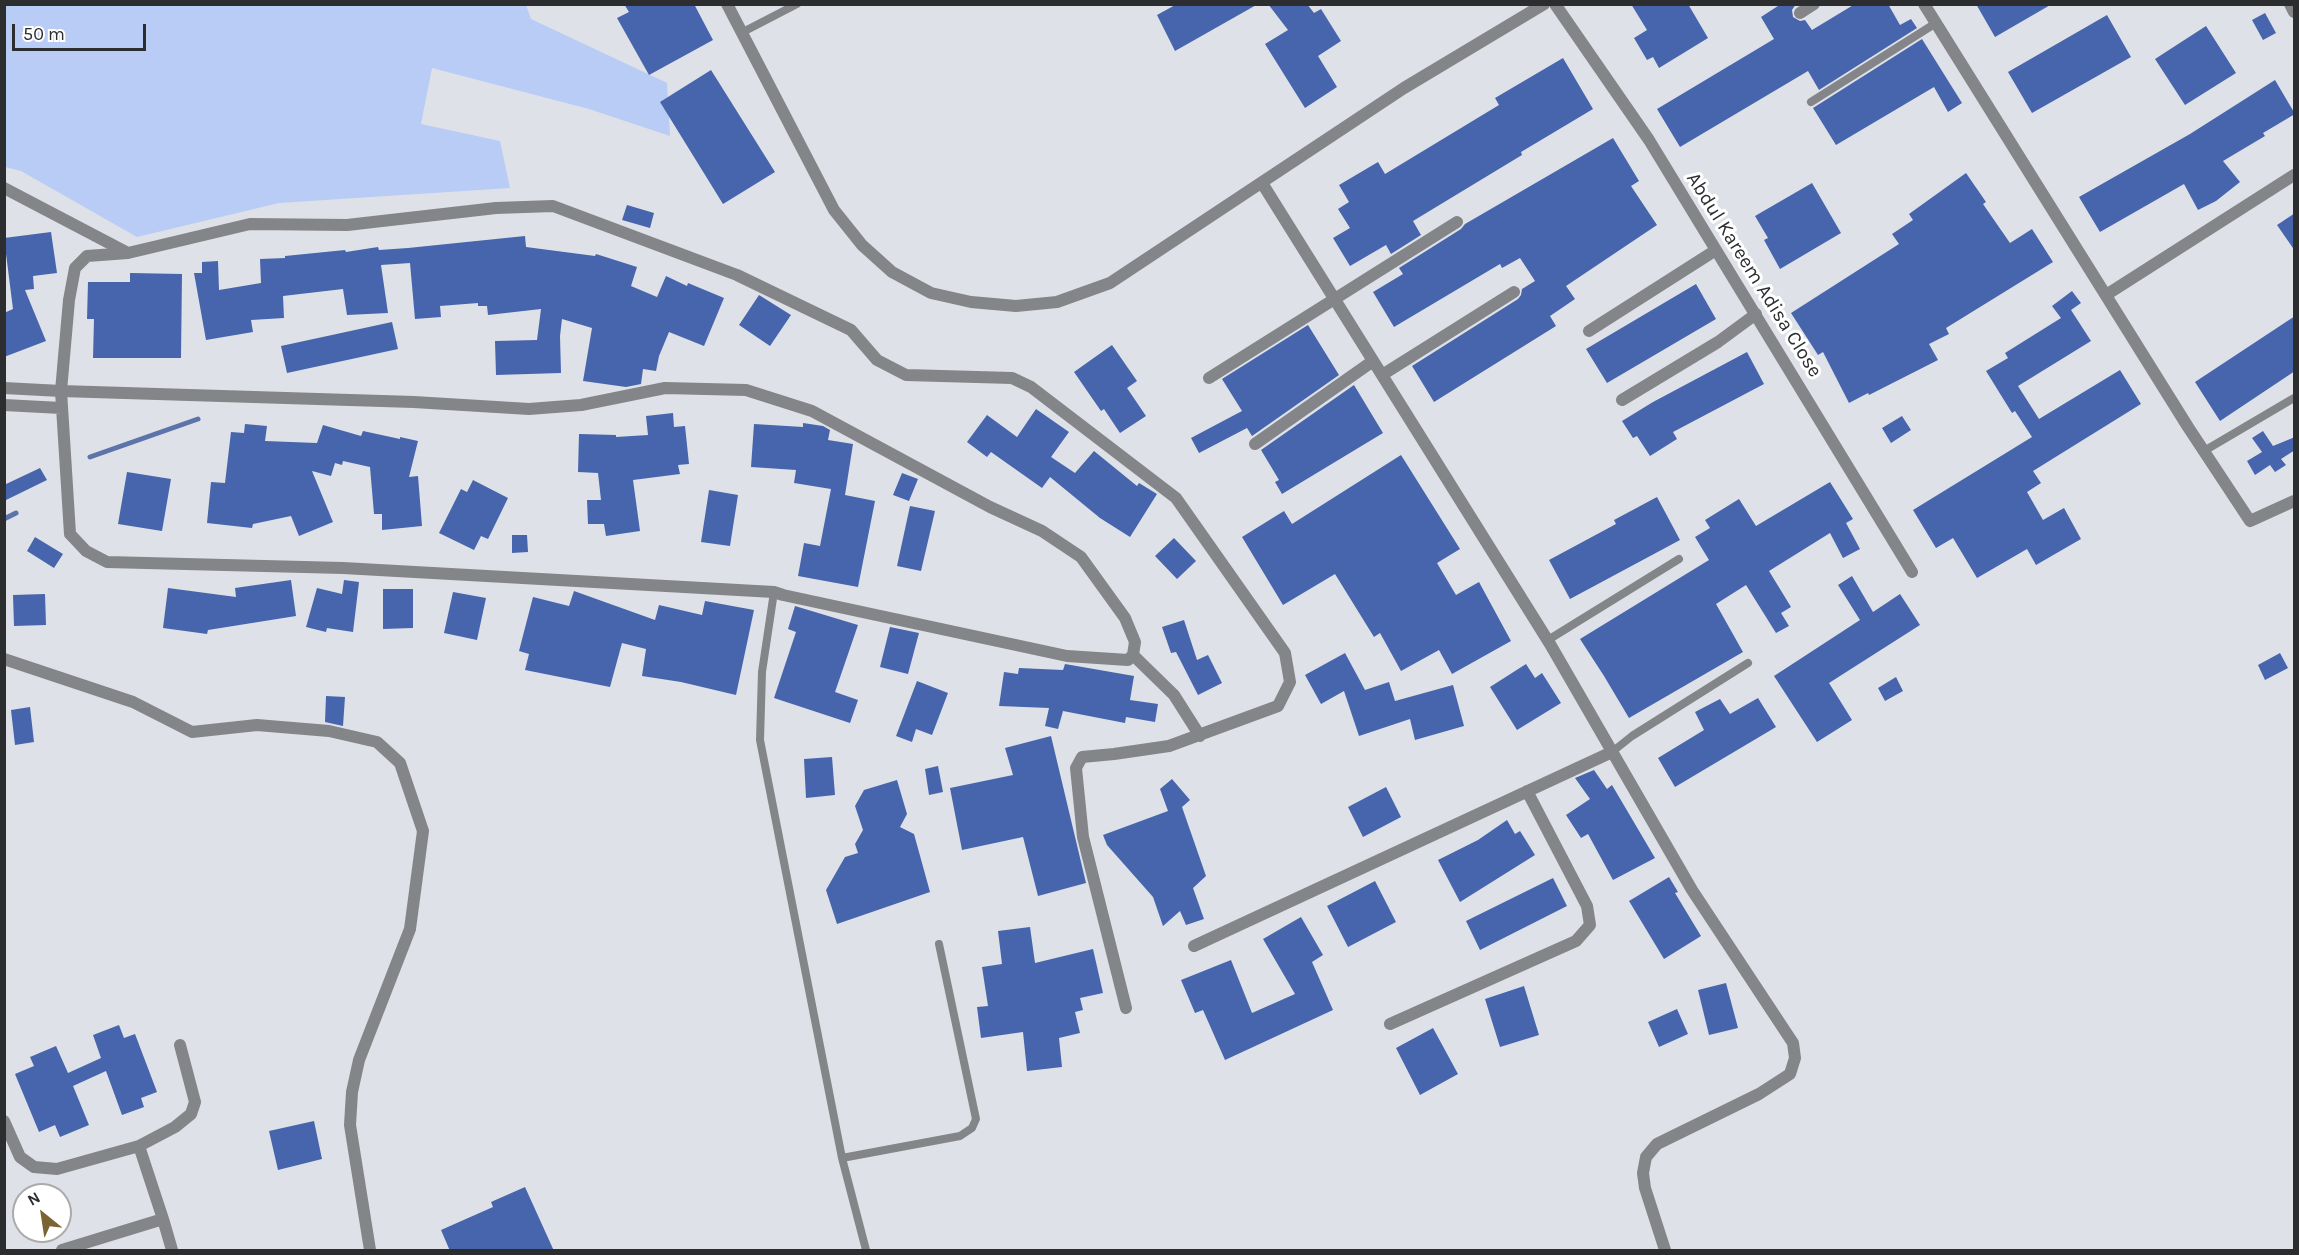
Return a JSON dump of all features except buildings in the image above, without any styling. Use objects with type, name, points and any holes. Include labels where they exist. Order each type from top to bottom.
[{"type":"street","points":[[727,4],[834,210],[862,245],[892,272],[931,293],[971,302],[1016,306],[1057,302],[1110,283],[1404,88],[1544,4]]},
{"type":"street","name":"Abdul Kareem Adisa Close","points":[[1556,4],[1648,140],[1912,572]]},
{"type":"street","points":[[1800,13],[1814,4]]},
{"type":"street","points":[[1924,4],[2250,521],[2295,501]]},
{"type":"street","points":[[2290,4],[2295,12]]},
{"type":"street","points":[[2106,295],[2293,178]]},
{"type":"street","points":[[1262,183],[1548,640],[1692,890],[1793,1043],[1795,1058],[1791,1074],[1767,1089],[1657,1144],[1646,1157],[1643,1173],[1645,1188],[1660,1229],[1665,1251]]},
{"type":"street","points":[[4,188],[128,253]]},
{"type":"street","points":[[4,388],[61,391],[414,402],[529,410],[581,405],[664,388],[746,390],[812,411],[906,463],[1042,531],[1081,557],[1125,618],[1136,642],[1133,655],[1128,660],[1067,656],[774,592],[343,568],[107,562],[86,551],[70,534],[61,391],[69,300],[75,268],[87,256],[128,253],[250,224],[346,225],[496,208],[553,206],[737,275],[851,330],[877,360],[906,375],[1012,378],[1031,387],[1176,498],[1285,653],[1290,682],[1278,706],[1169,746],[1082,757],[1076,768],[1083,837],[1126,1008]]},
{"type":"street","points":[[1209,378],[1457,222]]},
{"type":"street","points":[[1589,332],[1716,250]]},
{"type":"street","points":[[1382,375],[1514,292]]},
{"type":"street","points":[[1622,400],[1718,342],[1756,314]]},
{"type":"street","points":[[1255,444],[1373,361]]},
{"type":"street","points":[[4,405],[61,408]]},
{"type":"street","points":[[1133,655],[1174,695],[1200,736]]},
{"type":"street","points":[[4,659],[134,702],[192,732],[257,725],[329,731],[377,742],[400,762],[423,831],[410,929],[359,1060],[352,1092],[350,1125],[370,1251]]},
{"type":"street","points":[[1194,946],[1612,752]]},
{"type":"street","points":[[1390,1024],[1576,941],[1590,926],[1587,906],[1527,791]]},
{"type":"street","points":[[4,1121],[20,1157],[34,1167],[57,1169],[140,1146],[176,1126],[191,1114],[195,1102],[180,1046]]},
{"type":"street","points":[[140,1146],[172,1251]]},
{"type":"street","points":[[62,1251],[163,1220]]},
{"type":"lane","points":[[741,33],[797,4]]},
{"type":"lane","points":[[1811,102],[1936,22]]},
{"type":"lane","points":[[2204,451],[2295,398]]},
{"type":"lane","points":[[1548,640],[1679,559]]},
{"type":"lane","points":[[774,592],[762,672],[760,740],[842,1158],[866,1251]]},
{"type":"lane","points":[[1612,752],[1632,736],[1748,663]]},
{"type":"lane","points":[[842,1158],[960,1136],[972,1128],[976,1119],[939,944]]},
{"type":"shaded area","points":[[4,5],[526,5],[531,19],[667,83],[670,136],[589,109],[432,68],[421,124],[500,141],[510,188],[279,203],[137,237],[21,171],[5,167]]},
{"type":"waterway","points":[[90,457],[198,419]]},
{"type":"waterway","points":[[4,519],[16,513]]}]
